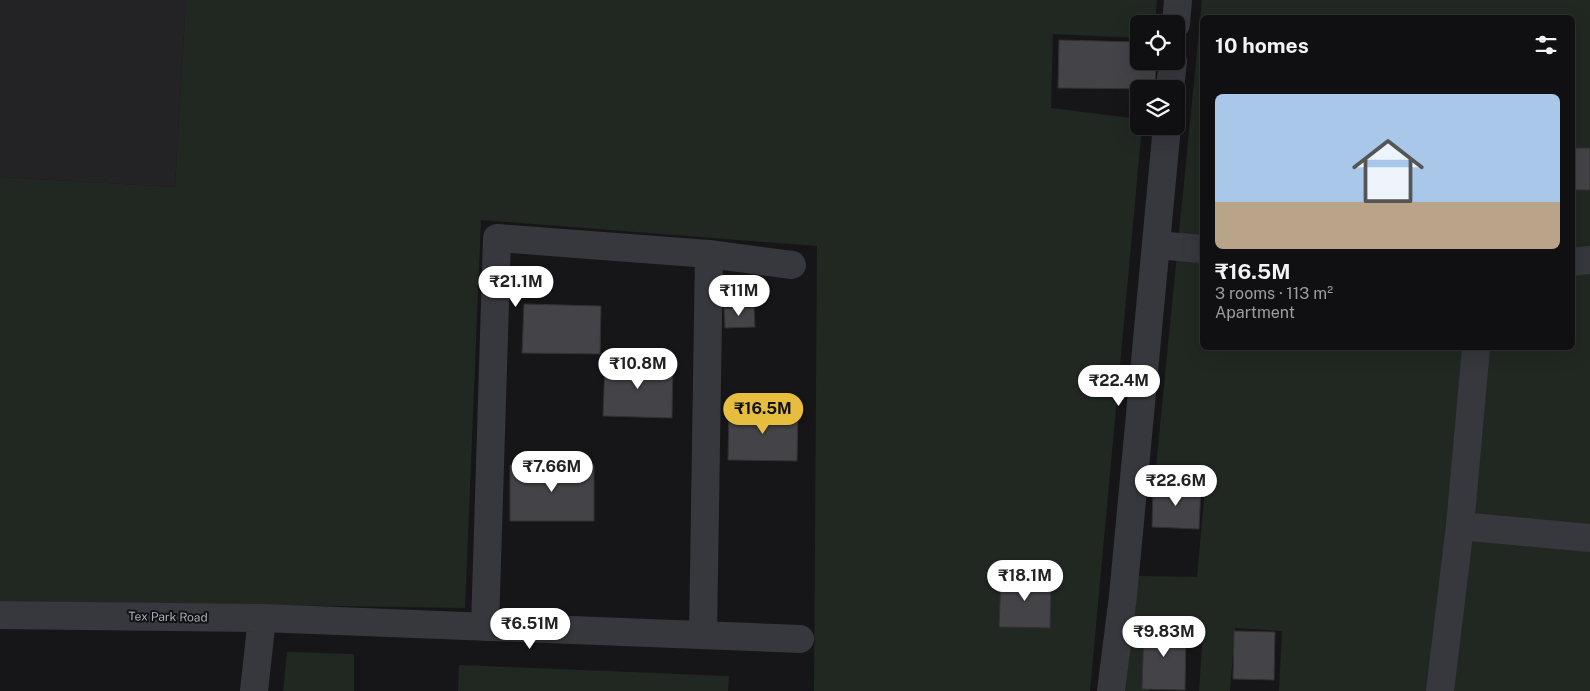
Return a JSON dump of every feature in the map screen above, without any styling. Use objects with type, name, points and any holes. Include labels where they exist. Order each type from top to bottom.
[{"type":"street","points":[[1177,15],[1178,0]]},
{"type":"street","points":[[1111,691],[1123,596],[1166,135]]},
{"type":"street","points":[[485,627],[497,238],[709,254],[792,265]]},
{"type":"street","points":[[1156,244],[1200,249]]},
{"type":"street","points":[[703,635],[709,254]]},
{"type":"street","points":[[1575,262],[1590,260]]},
{"type":"street","points":[[1440,691],[1460,526],[1476,350]]},
{"type":"street","points":[[1460,526],[1590,538]]},
{"type":"street","name":"Tex Park Road","points":[[0,615],[262,618],[800,639]]},
{"type":"street","points":[[254,691],[262,618]]},
{"type":"shaded area","points":[[0,0],[186,0],[175,187],[0,177]]},
{"type":"shaded area","points":[[186,0],[1157,0],[1156,15],[1130,15],[1130,38],[1053,34],[1051,108],[1130,118],[1130,135],[1141,135],[1090,691],[814,691],[817,246],[481,220],[465,608],[0,601],[0,177],[175,187]]},
{"type":"shaded area","points":[[1202,0],[1590,0],[1590,691],[1279,691],[1282,631],[1235,628],[1230,691],[1199,691],[1203,633],[1155,632],[1149,691],[1125,691],[1139,576],[1197,577],[1205,489],[1154,487],[1200,20],[1200,350],[1575,350],[1575,15],[1201,15]]},
{"type":"shaded area","points":[[287,652],[354,654],[354,691],[283,691]]},
{"type":"shaded area","points":[[459,665],[729,676],[728,691],[458,691]]},
{"type":"building","points":[[1059,40],[1130,42],[1130,70],[1156,70],[1155,80],[1130,80],[1130,89],[1058,88]]},
{"type":"building","points":[[1575,148],[1590,148],[1590,190],[1575,190]]},
{"type":"building","points":[[524,304],[601,306],[600,354],[522,353]]},
{"type":"building","points":[[754,307],[755,327],[725,328],[724,308]]},
{"type":"building","points":[[605,361],[673,363],[672,418],[603,416]]},
{"type":"building","points":[[729,409],[798,410],[797,461],[728,460]]},
{"type":"building","points":[[510,465],[594,465],[594,521],[510,521]]},
{"type":"building","points":[[1153,486],[1201,488],[1199,529],[1152,527]]},
{"type":"building","points":[[1001,575],[1051,577],[1050,628],[999,627]]},
{"type":"building","points":[[1144,625],[1186,626],[1185,690],[1142,689]]},
{"type":"building","points":[[1234,631],[1275,632],[1274,680],[1233,679]]}]
